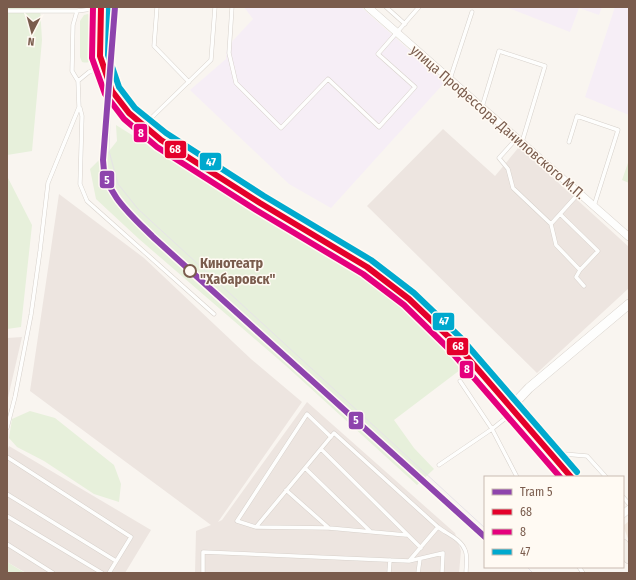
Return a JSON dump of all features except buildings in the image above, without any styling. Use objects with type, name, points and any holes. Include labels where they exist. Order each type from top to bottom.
[{"type":"main road","points":[[101,8],[100,56],[114,95],[129,113],[161,140],[260,203],[366,267],[409,299],[455,342],[570,476]]},
{"type":"main road","points":[[624,547],[629,558]]},
{"type":"street","name":"улица Профессора Даниловского М.П.","points":[[368,7],[629,237]]},
{"type":"street","points":[[513,409],[529,388],[629,304]]},
{"type":"lane","points":[[157,7],[154,46],[189,82]]},
{"type":"lane","points":[[143,126],[211,60],[215,7]]},
{"type":"lane","points":[[232,7],[229,53],[236,83],[281,128],[328,79],[379,126],[415,87],[378,54],[419,7]]},
{"type":"lane","points":[[386,7],[404,24]]},
{"type":"lane","points":[[7,11],[77,11],[101,8]]},
{"type":"lane","points":[[77,11],[73,25],[72,71],[78,81],[79,107],[82,116],[80,184],[87,200],[214,314]]},
{"type":"lane","points":[[450,80],[472,12]]},
{"type":"lane","points":[[481,107],[499,51],[545,66],[519,141],[499,158],[508,169],[512,188],[551,224],[556,245],[580,270]]},
{"type":"lane","points":[[78,81],[89,72],[103,66]]},
{"type":"lane","points":[[7,428],[15,397],[31,314],[48,183],[79,107]]},
{"type":"lane","points":[[569,142],[577,116],[618,130],[594,206]]},
{"type":"lane","points":[[551,224],[579,193]]},
{"type":"lane","points":[[560,214],[598,251],[580,270],[576,277],[584,286]]},
{"type":"lane","points":[[460,382],[492,429],[516,476]]},
{"type":"lane","points":[[439,465],[492,429],[513,409]]},
{"type":"lane","points":[[331,437],[307,414],[237,520],[256,527],[329,528],[406,535]]},
{"type":"lane","points":[[256,527],[334,433],[438,527],[447,534],[459,540],[466,550],[466,573]]},
{"type":"lane","points":[[321,449],[406,535],[421,548]]},
{"type":"lane","points":[[557,460],[564,454],[587,456],[605,476]]},
{"type":"lane","points":[[7,457],[131,537],[109,573]]},
{"type":"lane","points":[[305,468],[370,531]]},
{"type":"lane","points":[[286,490],[329,528]]},
{"type":"lane","points":[[7,494],[116,561]]},
{"type":"lane","points":[[7,516],[102,573]]},
{"type":"lane","points":[[410,561],[438,527]]},
{"type":"lane","points":[[7,544],[53,573]]},
{"type":"lane","points":[[203,573],[203,552],[410,561],[443,553],[442,573]]},
{"type":"lane","points":[[418,573],[420,559]]},
{"type":"lane","points":[[389,573],[390,560]]},
{"type":"shaded area","points":[[244,7],[361,7],[445,82],[331,208],[289,184],[190,90],[226,59],[227,47],[253,19]]},
{"type":"shaded area","points":[[506,7],[602,7],[599,15],[579,8],[570,32]]},
{"type":"shaded area","points":[[615,7],[629,7],[629,115],[585,97]]},
{"type":"shaded area","points":[[443,129],[495,176],[519,147],[629,247],[629,288],[537,373],[367,206]]},
{"type":"shaded area","points":[[59,194],[144,258],[251,359],[302,402],[218,522],[222,520],[307,402],[455,533],[461,551],[459,573],[195,573],[196,531],[211,525],[30,391]]},
{"type":"shaded area","points":[[22,337],[7,402],[7,338]]},
{"type":"shaded area","points":[[9,446],[151,530],[125,573],[26,573],[7,562],[7,451]]},
{"type":"shaded area","points":[[629,521],[629,541],[624,528],[624,525]]},
{"type":"green space","points":[[7,7],[40,7],[42,40],[32,151],[7,155]]},
{"type":"green space","points":[[88,14],[92,16],[94,21],[93,54],[90,61],[84,63],[80,57],[80,21],[84,15]]},
{"type":"green space","points":[[116,125],[253,211],[353,265],[393,292],[427,320],[450,345],[460,370],[394,420],[414,448],[434,469],[417,485],[285,365],[139,239],[96,199],[90,169],[117,141]]},
{"type":"green space","points":[[629,160],[629,183],[622,180]]},
{"type":"green space","points":[[7,176],[32,225],[21,327],[7,329]]},
{"type":"green space","points":[[30,411],[55,418],[114,465],[121,484],[119,502],[94,494],[44,461],[17,447],[9,438],[12,419]]},
{"type":"green space","points":[[7,562],[25,573],[7,573]]},
{"type":"tram line","name":"5","points":[[115,7],[103,160],[104,172],[113,193],[128,212],[153,237],[484,536]]},
{"type":"tram line","points":[[118,7],[109,151],[118,184],[138,209],[484,527]]},
{"type":"tram line","points":[[528,568],[533,573]]},
{"type":"transit line","name":"8","points":[[93,7],[92,58],[105,94],[124,119],[157,147],[256,210],[363,274],[404,305],[449,349],[559,476]]},
{"type":"transit line","name":"68","points":[[101,7],[100,56],[112,91],[129,113],[161,140],[260,203],[367,267],[409,299],[455,343],[570,476]]},
{"type":"transit line","name":"47","points":[[109,7],[108,55],[119,87],[135,108],[166,133],[264,196],[371,260],[414,293],[461,338],[577,472]]},
{"type":"place","name":"Кинотеатр \"Хабаровск\"","points":[[190,271]]}]
